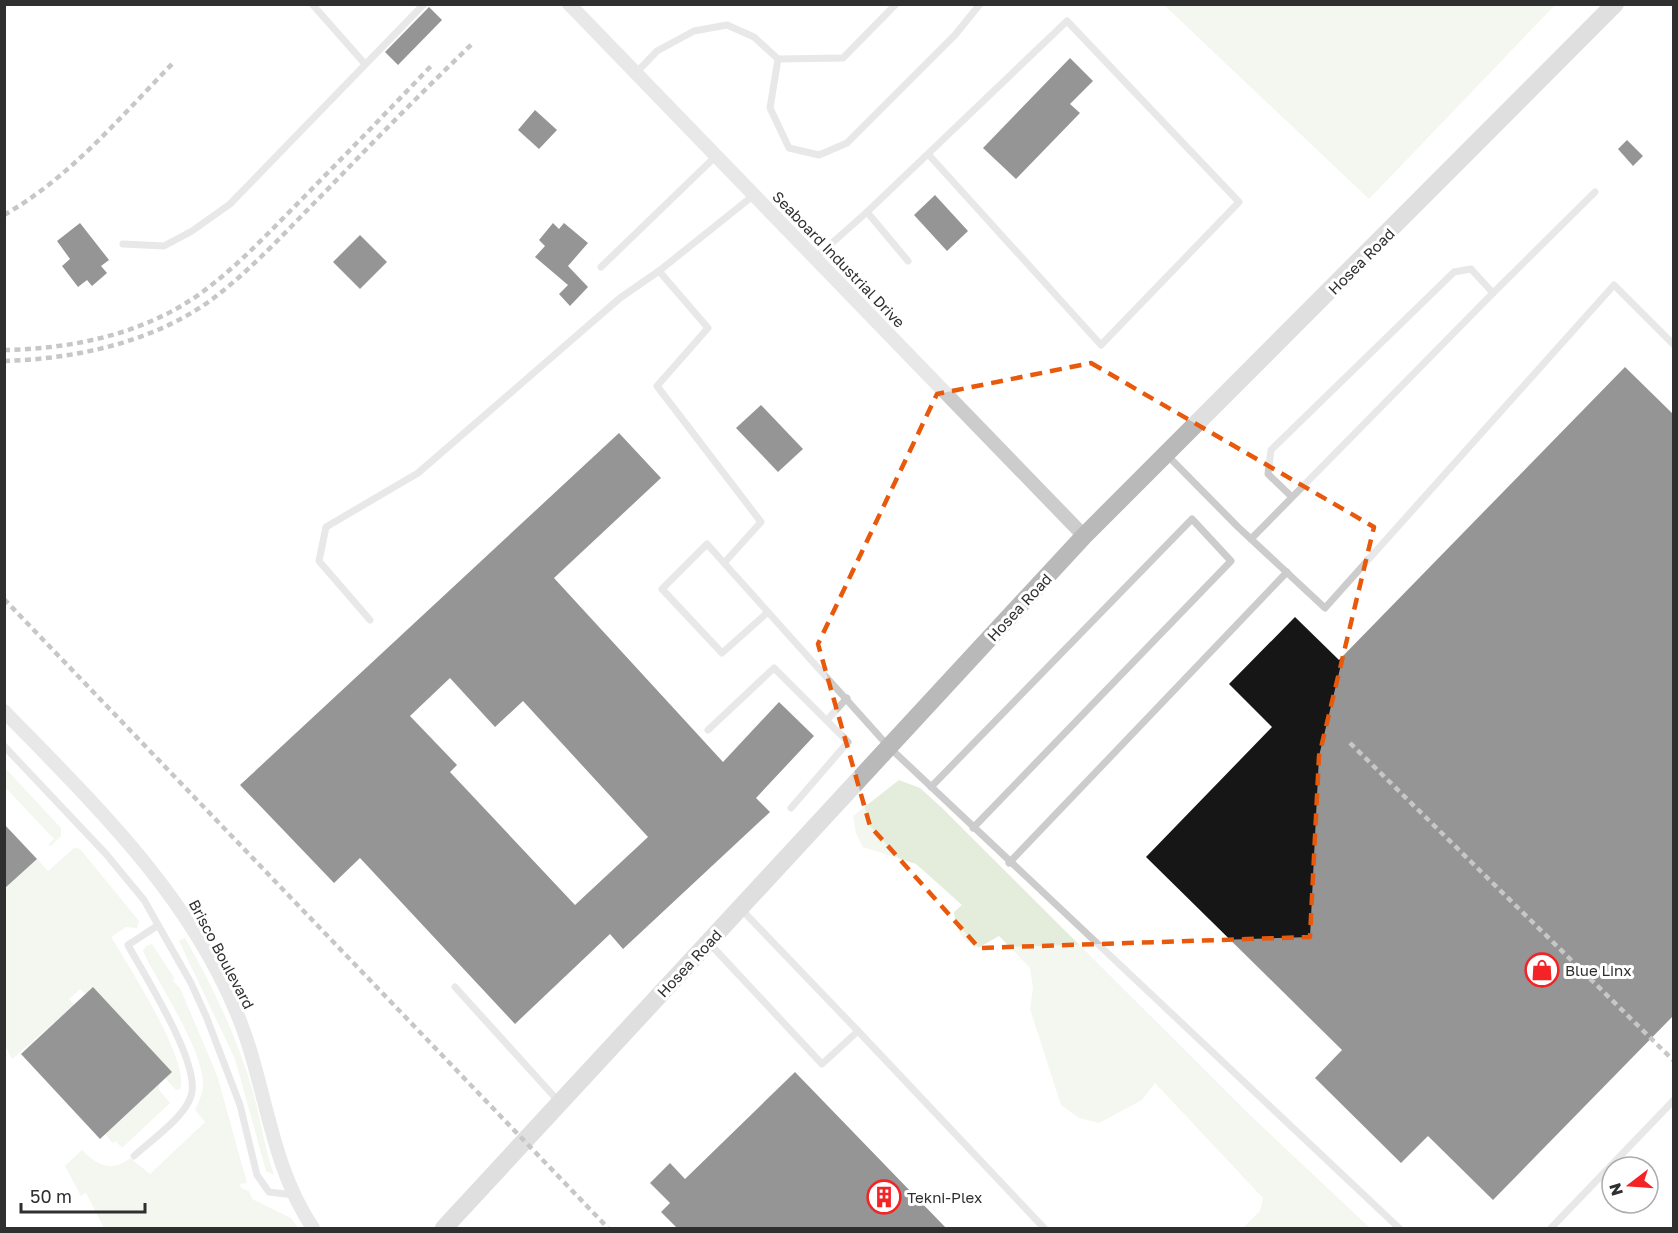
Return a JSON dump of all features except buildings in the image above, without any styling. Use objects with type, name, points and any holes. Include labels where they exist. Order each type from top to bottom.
[{"type":"street","name":"Seaboard Industrial Drive","points":[[569,4],[1084,537]]},
{"type":"street","name":"Hosea Road","points":[[444,1228],[1084,537],[1615,4]]},
{"type":"street","name":"Brisco Boulevard","points":[[4,711],[141,856],[197,935],[236,1010],[254,1057],[280,1156],[294,1195],[313,1228]]},
{"type":"lane","points":[[312,4],[365,64]]},
{"type":"lane","points":[[123,244],[164,246],[192,231],[230,204],[424,4]]},
{"type":"lane","points":[[636,74],[657,51],[694,31],[727,25],[754,37],[778,60],[843,58],[896,4]]},
{"type":"lane","points":[[778,60],[770,108],[789,148],[819,155],[847,142],[955,35],[980,4]]},
{"type":"lane","points":[[815,258],[867,212],[1067,21],[1239,202],[1101,345],[928,154]]},
{"type":"lane","points":[[601,267],[716,156]]},
{"type":"lane","points":[[1251,539],[1595,192]]},
{"type":"lane","points":[[370,620],[318,561],[326,527],[418,473],[620,298],[659,271],[754,195]]},
{"type":"lane","points":[[867,212],[908,261]]},
{"type":"lane","points":[[1292,497],[1268,474],[1271,450],[1454,272],[1471,269],[1493,293]]},
{"type":"lane","points":[[659,271],[708,328],[657,386],[761,522],[724,563]]},
{"type":"lane","points":[[1166,454],[1251,539],[1325,608],[1614,285],[1674,345]]},
{"type":"lane","points":[[931,787],[1192,519],[1231,561],[974,828]]},
{"type":"lane","points":[[768,612],[722,653],[662,589],[707,544],[847,698],[889,747],[1009,863],[1399,1228]]},
{"type":"lane","points":[[1009,863],[1287,572]]},
{"type":"lane","points":[[708,730],[774,669],[848,742],[791,807]]},
{"type":"lane","points":[[827,720],[847,698]]},
{"type":"lane","points":[[4,746],[106,854],[144,900],[191,983],[226,1064],[240,1105],[257,1175],[268,1192],[294,1195]]},
{"type":"lane","points":[[740,908],[1044,1228]]},
{"type":"lane","points":[[134,1156],[184,1110],[193,1087],[185,1053],[128,945],[157,926]]},
{"type":"lane","points":[[708,942],[822,1064],[858,1030]]},
{"type":"lane","points":[[455,987],[560,1103]]},
{"type":"lane","points":[[1551,1228],[1674,1100]]},
{"type":"highlighted area","points":[[1091,363],[1374,527],[1319,756],[1310,937],[979,948],[870,826],[818,644],[937,394]]},
{"type":"green space","points":[[1164,5],[1555,5],[1369,199]]},
{"type":"green space","points":[[5,768],[61,828],[61,836],[51,846],[48,845],[54,839],[5,787]]},
{"type":"green space","points":[[899,780],[920,788],[941,807],[1251,1116],[1370,1228],[1243,1228],[1260,1211],[1263,1198],[1155,1083],[1142,1100],[1099,1123],[1079,1118],[1061,1105],[1030,1009],[1033,988],[1030,968],[999,936],[978,948],[967,941],[958,930],[954,912],[962,905],[916,864],[863,847],[856,833],[853,816]]},
{"type":"green space","points":[[74,848],[80,849],[139,921],[137,928],[126,927],[111,937],[167,1036],[181,1076],[180,1089],[176,1090],[165,1078],[93,987],[86,994],[80,989],[69,999],[74,1005],[12,1059],[5,1045],[5,889],[37,859],[48,871]]},
{"type":"green space","points":[[185,938],[214,991],[238,1047],[251,1085],[274,1175],[266,1171],[235,1059],[179,941]]},
{"type":"green space","points":[[152,944],[175,979],[172,980],[180,988],[217,1075],[247,1183],[240,1184],[241,1188],[249,1191],[252,1199],[291,1218],[298,1228],[104,1228],[86,1193],[81,1196],[65,1166],[82,1150],[93,1160],[110,1166],[123,1163],[130,1158],[150,1174],[205,1122],[195,1110],[203,1088],[196,1054],[179,1017],[143,951],[146,946]]},
{"type":"green space","points":[[159,1084],[159,1090],[170,1103],[122,1148],[116,1141],[113,1143],[105,1134]]},
{"type":"railway","points":[[4,361],[57,357],[110,346],[161,329],[207,303],[269,249],[473,43]]},
{"type":"railway","points":[[4,215],[28,200],[74,164],[175,61]]},
{"type":"railway","points":[[4,350],[58,346],[112,335],[163,316],[187,303],[222,277],[258,243],[431,66]]},
{"type":"railway","points":[[4,599],[608,1228]]},
{"type":"railway","points":[[1350,743],[1674,1061]]},
{"type":"place","name":"Blue Linx","points":[[1542,970]]},
{"type":"place","name":"Tekni-Plex","points":[[884,1197]]}]
